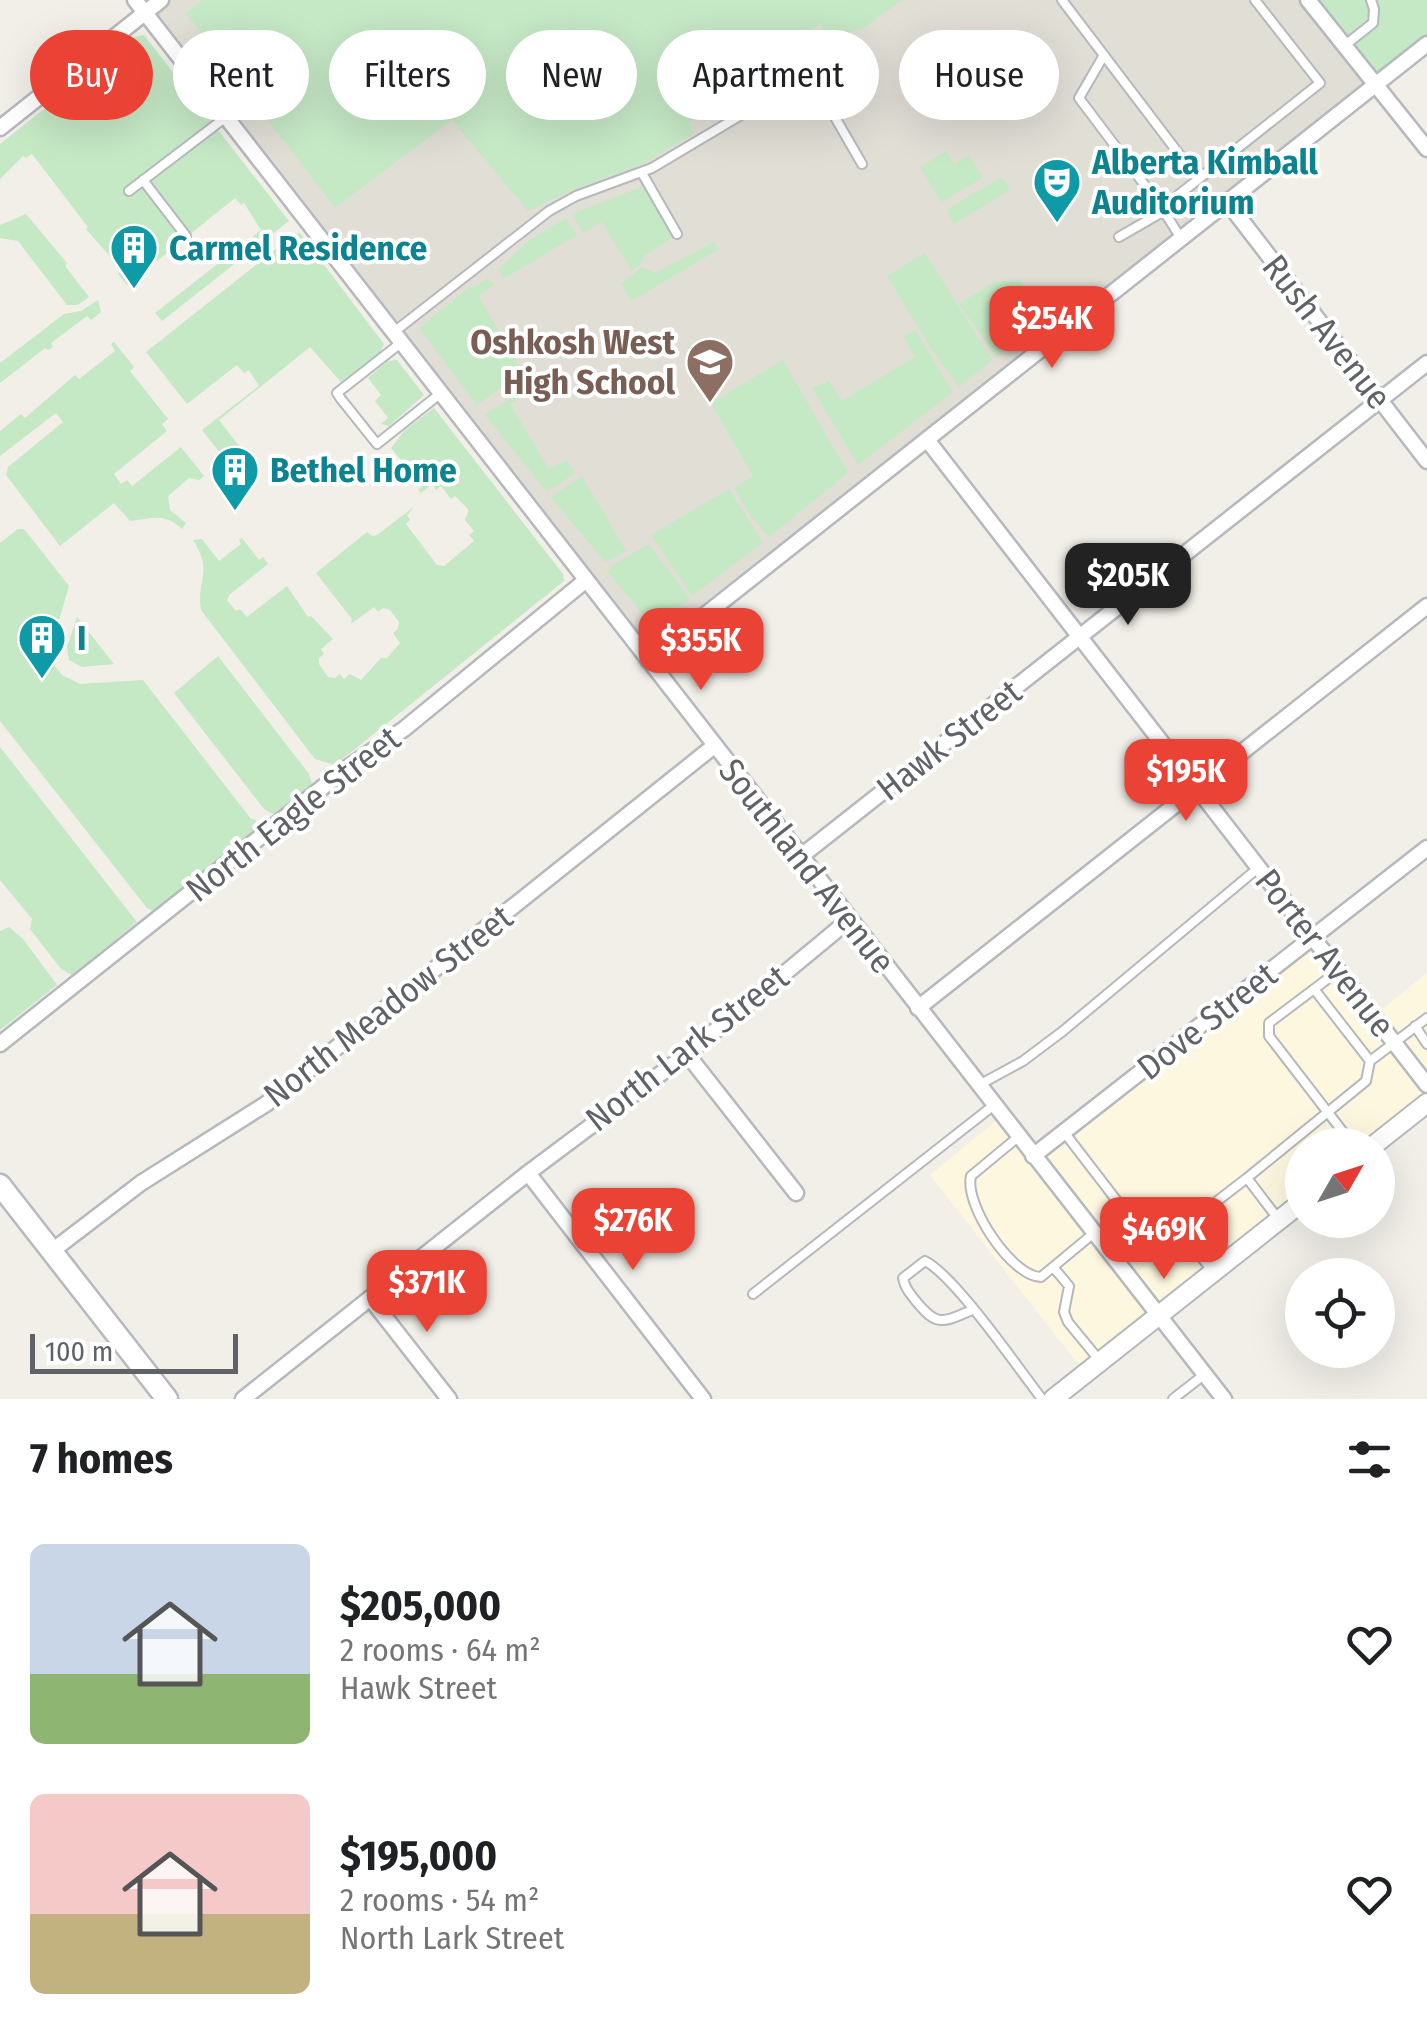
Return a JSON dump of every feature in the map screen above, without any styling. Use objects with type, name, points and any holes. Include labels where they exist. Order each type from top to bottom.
[{"type":"main road","points":[[0,1185],[160,1396]]},
{"type":"street","points":[[0,128],[140,6],[161,0]]},
{"type":"street","points":[[1308,0],[1427,149]]},
{"type":"street","name":"Southland Avenue","points":[[140,6],[173,49]]},
{"type":"street","points":[[648,660],[1427,44]]},
{"type":"street","name":"Southland Avenue","points":[[228,120],[1224,1399]]},
{"type":"street","name":"Rush Avenue","points":[[1228,203],[1427,462]]},
{"type":"street","name":"Hawk Street","points":[[800,857],[1427,363]]},
{"type":"street","name":"Porter Avenue","points":[[928,442],[1427,1085]]},
{"type":"street","name":"North Eagle Street","points":[[0,1044],[347,768],[404,729],[585,581]]},
{"type":"street","points":[[918,1008],[1427,606]]},
{"type":"street","name":"North Meadow Street","points":[[52,1250],[141,1182],[266,1104],[714,746]]},
{"type":"street","name":"Dove Street","points":[[1033,1156],[1427,848]]},
{"type":"street","name":"North Lark Street","points":[[242,1399],[528,1173],[687,1054],[849,920]]},
{"type":"street","points":[[687,1054],[796,1193]]},
{"type":"street","points":[[1395,1128],[1427,1102]]},
{"type":"street","points":[[528,1173],[702,1399]]},
{"type":"street","points":[[1053,1399],[1285,1215]]},
{"type":"street","points":[[370,1298],[449,1399]]},
{"type":"lane","points":[[1062,0],[1198,179]]},
{"type":"lane","points":[[1118,237],[1163,209],[1320,83],[1255,0]]},
{"type":"lane","points":[[1344,46],[1373,24],[1371,0]]},
{"type":"lane","points":[[1104,55],[1079,98],[1182,240]]},
{"type":"lane","points":[[441,393],[377,444],[336,393],[532,222],[576,196],[642,172],[810,74],[862,164]]},
{"type":"lane","points":[[129,191],[222,120]]},
{"type":"lane","points":[[642,172],[678,234]]},
{"type":"lane","points":[[143,180],[186,236]]},
{"type":"lane","points":[[978,1086],[1023,1061],[1063,1031],[1258,868]]},
{"type":"lane","points":[[1338,970],[1269,1023],[1268,1036],[1339,1128]]},
{"type":"lane","points":[[1314,989],[1370,1061]]},
{"type":"lane","points":[[1064,1132],[1148,1240],[1164,1242],[1328,1114],[1366,1081],[1370,1061],[1427,1018]]},
{"type":"lane","points":[[1416,1026],[1427,1044]]},
{"type":"lane","points":[[753,1294],[994,1106]]},
{"type":"lane","points":[[1018,1137],[971,1176],[969,1182],[972,1204],[1001,1246],[1031,1276],[1040,1277],[1127,1214]]},
{"type":"lane","points":[[1248,1178],[1279,1220]]},
{"type":"lane","points":[[1180,1230],[1214,1272]]},
{"type":"lane","points":[[972,1310],[944,1322],[930,1318],[905,1288],[903,1278],[925,1262],[936,1267],[972,1310],[1042,1399]]},
{"type":"lane","points":[[1053,1267],[1069,1286],[1064,1312],[1068,1322],[1101,1362]]},
{"type":"lane","points":[[1173,1399],[1204,1374]]},
{"type":"shaded area","name":"Oshkosh West High School","points":[[161,0],[1308,0],[1375,85],[648,660],[228,120],[309,120],[309,30],[173,30],[173,49],[145,13]]},
{"type":"shaded area","points":[[1312,937],[1374,1016],[1427,973],[1427,1103],[1395,1128],[1285,1128],[1285,1216],[1086,1374],[930,1175],[1002,1116],[1033,1156]]},
{"type":"green space","points":[[202,0],[902,0],[861,30],[824,30],[820,24],[812,30],[657,30],[657,120],[694,120],[689,123],[694,134],[640,165],[528,211],[452,120],[335,208],[268,120],[309,120],[309,30],[199,30],[186,13]]},
{"type":"green space","points":[[1308,0],[1427,0],[1427,44],[1375,85]]},
{"type":"green space","points":[[153,47],[173,72],[173,120],[210,120],[289,221],[162,321],[155,313],[261,230],[244,203],[241,205],[235,198],[127,285],[118,274],[122,270],[86,229],[32,154],[23,156],[0,179],[0,144],[30,120],[153,120]]},
{"type":"green space","points":[[946,151],[954,164],[969,155],[983,178],[941,202],[920,167]]},
{"type":"green space","points":[[1002,177],[1010,190],[954,224],[946,210]]},
{"type":"green space","points":[[644,186],[674,236],[644,256],[632,271],[602,222],[583,233],[572,214]]},
{"type":"green space","points":[[26,214],[67,263],[65,266],[89,297],[78,305],[67,305],[18,241],[0,238],[0,225]]},
{"type":"green space","points":[[566,218],[577,235],[503,279],[498,270],[528,241]]},
{"type":"green space","points":[[300,233],[384,344],[380,352],[341,382],[310,347],[219,420],[239,446],[238,456],[253,475],[249,478],[237,463],[231,467],[202,430],[259,386],[249,370],[244,373],[237,365],[187,404],[146,352]]},
{"type":"green space","points":[[714,242],[719,249],[631,301],[621,284],[642,267],[655,273]]},
{"type":"green space","points":[[925,253],[992,360],[959,387],[887,276]]},
{"type":"green space","points":[[488,278],[495,285],[478,296],[523,372],[477,405],[419,328],[471,286]]},
{"type":"green space","points":[[1020,280],[1042,320],[996,357],[959,304],[994,282]]},
{"type":"green space","points":[[98,300],[101,312],[91,320],[87,316],[51,343],[53,347],[45,348],[0,383],[0,363],[64,314],[81,311]]},
{"type":"green space","points":[[915,330],[953,392],[858,465],[812,388],[829,381],[842,401],[915,357],[903,336]]},
{"type":"green space","points":[[114,342],[134,367],[130,371],[168,419],[162,424],[167,431],[114,474],[121,484],[127,480],[132,486],[181,447],[204,476],[199,480],[189,478],[168,496],[170,510],[186,523],[182,529],[163,518],[130,521],[114,503],[60,546],[6,475],[8,467],[63,422],[56,413],[0,456],[0,431],[21,414],[25,418],[75,375],[79,379],[115,351],[111,344]]},
{"type":"green space","points":[[397,360],[424,395],[389,426],[381,424],[388,418],[375,401],[381,395],[368,378],[388,361]]},
{"type":"green space","points":[[783,360],[848,473],[769,537],[734,488],[753,476],[711,403]]},
{"type":"green space","points":[[547,374],[550,380],[510,404],[549,469],[567,460],[575,473],[547,492],[485,415]]},
{"type":"green space","points":[[434,408],[563,574],[564,581],[335,765],[315,759],[201,610],[203,568],[193,540],[202,539],[219,561],[241,544],[242,538],[259,560],[263,557],[268,564],[229,595],[227,600],[236,611],[240,609],[247,617],[287,586],[308,617],[333,639],[321,649],[324,654],[319,658],[328,677],[340,674],[344,679],[350,674],[361,680],[400,643],[393,633],[399,622],[390,610],[383,608],[378,612],[374,607],[351,624],[352,619],[316,573],[367,532],[377,535],[414,507],[406,524],[437,565],[444,566],[474,541],[469,535],[474,531],[465,520],[469,510],[455,496],[451,499],[441,486],[436,490],[432,484],[421,493],[418,490],[422,486],[391,448],[405,430]]},
{"type":"green space","points":[[582,476],[626,551],[605,562],[551,497]]},
{"type":"green space","points":[[729,489],[763,542],[692,596],[651,535]]},
{"type":"green space","points":[[18,529],[24,529],[69,586],[50,651],[53,664],[62,675],[80,684],[143,680],[251,819],[256,820],[256,829],[153,911],[0,721],[0,543]]},
{"type":"green space","points":[[649,544],[690,599],[653,627],[608,572],[611,566]]},
{"type":"green space","points":[[77,617],[114,664],[82,667],[69,660],[67,647]]},
{"type":"green space","points":[[218,656],[309,774],[312,784],[275,815],[264,809],[174,693]]},
{"type":"green space","points":[[0,747],[137,922],[72,975],[61,969],[30,929],[32,919],[0,880]]},
{"type":"green space","points":[[9,927],[23,939],[57,985],[0,1030],[0,931]]},
{"type":"place","name":"Alberta Kimball Auditorium","points":[[1057,224]]},
{"type":"place","name":"Carmel Residence","points":[[134,290]]},
{"type":"place","name":"Oshkosh West High School","points":[[710,404]]},
{"type":"place","name":"Bethel Home","points":[[235,512]]},
{"type":"place","name":"I","points":[[42,680]]}]
